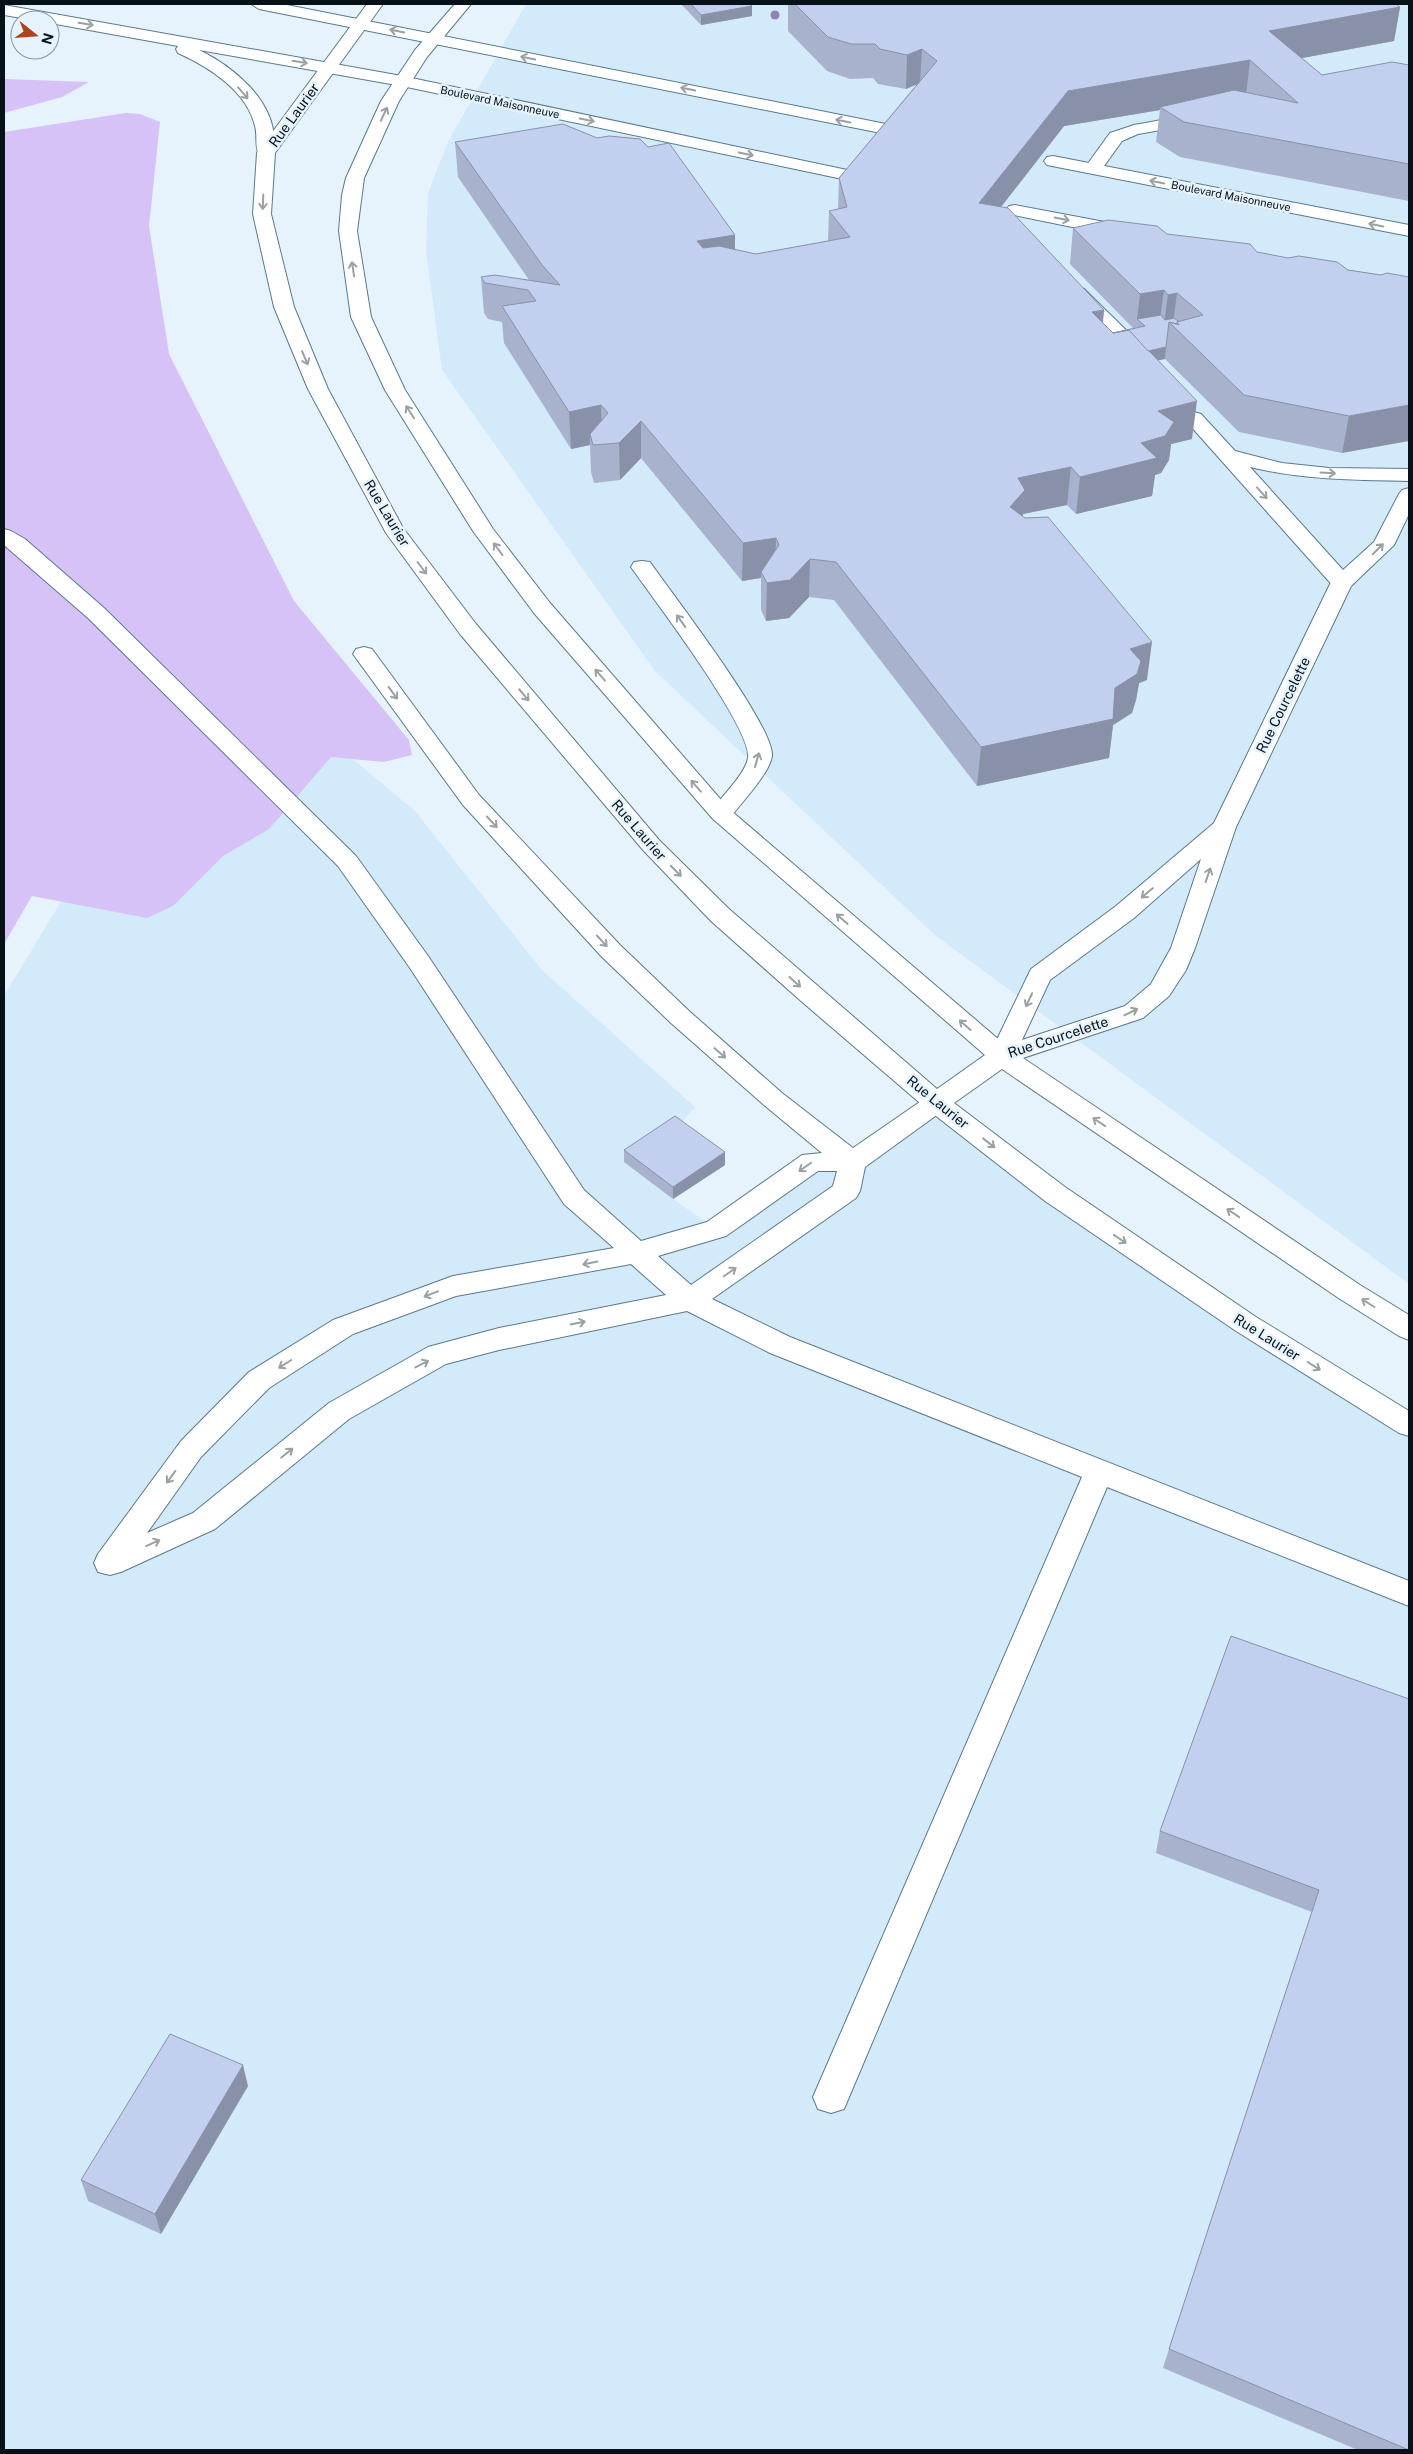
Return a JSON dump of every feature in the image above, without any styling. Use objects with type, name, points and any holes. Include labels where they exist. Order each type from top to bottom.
[{"type":"main road","points":[[261,4],[891,130]]},
{"type":"main road","name":"Rue Laurier","points":[[375,4],[266,153],[262,214],[284,307],[318,389],[393,529],[468,629],[651,845],[720,915],[936,1103],[1071,1205],[1246,1324],[1409,1426]]},
{"type":"main road","points":[[462,4],[433,38],[390,101],[360,162],[350,196],[348,231],[361,317],[395,390],[484,531],[542,608],[721,814],[1002,1056],[1350,1292],[1409,1329]]},
{"type":"main road","points":[[4,10],[145,35],[186,50],[212,54],[256,107],[264,125],[266,153]]},
{"type":"main road","name":"Boulevard Maisonneuve","points":[[212,54],[328,67],[402,81],[852,176]]},
{"type":"main road","points":[[1093,169],[1116,137],[1134,130],[1208,117]]},
{"type":"main road","name":"Boulevard Maisonneuve","points":[[1053,161],[1409,231]]},
{"type":"main road","points":[[1018,218],[1140,234]]},
{"type":"main road","points":[[1063,279],[1126,341]]},
{"type":"main road","points":[[1194,418],[1342,582]]},
{"type":"main road","points":[[1229,456],[1282,470],[1329,474],[1409,475]]},
{"type":"main road","name":"Rue Courcelette","points":[[1002,1056],[1134,1012],[1160,990],[1173,970],[1183,948],[1224,827],[1342,582],[1383,545],[1409,494]]},
{"type":"main road","points":[[4,535],[17,544],[96,613],[347,861],[418,962],[574,1197],[690,1300],[780,1345],[1409,1594]]},
{"type":"main road","points":[[642,567],[722,679],[759,743],[760,757],[756,768],[721,814]]},
{"type":"main road","points":[[364,654],[471,800],[612,950],[680,1017],[765,1093],[852,1162]]},
{"type":"main road","name":"Rue Courcelette","points":[[1002,1056],[1040,975],[1125,912],[1224,827]]},
{"type":"main road","points":[[852,1162],[846,1191],[690,1300],[499,1339],[438,1355],[390,1380],[339,1411],[204,1521],[108,1563],[191,1449],[259,1380],[344,1327],[453,1286],[638,1254],[716,1230],[812,1162],[852,1162],[1002,1056]]},
{"type":"main road","points":[[831,2097],[1099,1472]]},
{"type":"shaded area","points":[[526,4],[1409,4],[1409,1284],[936,936],[655,671],[442,370],[426,251],[428,193],[448,142]]},
{"type":"shaded area","points":[[4,79],[89,82],[62,97],[4,113]]},
{"type":"shaded area","points":[[126,113],[140,114],[160,122],[149,226],[169,354],[294,601],[409,740],[412,755],[384,762],[331,757],[269,829],[223,856],[173,906],[147,918],[32,896],[4,944],[4,132]]},
{"type":"shaded area","points":[[332,742],[415,811],[542,970],[695,1107],[675,1129],[725,1165],[673,1199],[716,1229],[812,1162],[852,1162],[936,1103],[1246,1324],[1409,1425],[1409,2450],[4,2450],[4,996],[77,875]]},
{"type":"building","points":[[691,4],[750,4],[752,6],[701,15]]},
{"type":"building","points":[[795,4],[1396,4],[1400,7],[1269,31],[1322,75],[1392,62],[1409,65],[1409,164],[1184,122],[1160,107],[1234,90],[1298,103],[1250,60],[1068,91],[979,203],[1008,208],[1104,310],[1092,312],[1113,333],[1129,330],[1197,401],[1158,411],[1174,422],[1165,436],[1141,443],[1157,458],[1080,477],[1071,467],[1018,478],[1025,490],[1010,507],[1025,518],[1048,517],[1152,642],[1130,649],[1141,661],[1137,674],[1115,688],[1113,719],[981,747],[836,562],[810,559],[790,580],[767,583],[761,572],[779,545],[776,538],[743,543],[641,421],[619,443],[593,445],[590,434],[608,413],[601,405],[569,412],[502,306],[536,301],[528,290],[485,283],[481,277],[495,275],[560,285],[542,265],[455,142],[563,124],[597,138],[609,136],[640,139],[648,147],[669,143],[735,235],[697,241],[703,248],[719,246],[756,254],[850,237],[829,211],[847,207],[839,178],[937,61],[922,49],[907,55],[880,49],[875,44],[851,44],[828,37]]},
{"type":"building","points":[[1108,220],[1157,226],[1167,234],[1250,244],[1257,252],[1288,258],[1299,256],[1337,262],[1348,270],[1409,277],[1409,405],[1349,416],[1244,395],[1169,322],[1179,325],[1177,322],[1203,315],[1177,293],[1168,295],[1164,290],[1140,294],[1073,228]]},
{"type":"building","points":[[1161,315],[1165,320],[1174,318],[1178,321],[1177,324],[1169,322],[1166,347],[1148,351],[1129,330],[1113,333],[1145,326],[1137,319]]},
{"type":"building","points":[[675,1116],[725,1152],[673,1187],[624,1150]]},
{"type":"building","points":[[1231,1636],[1409,1699],[1409,2450],[1169,2349],[1319,1890],[1160,1831]]},
{"type":"building","points":[[170,2034],[243,2065],[155,2214],[81,2180]]}]
